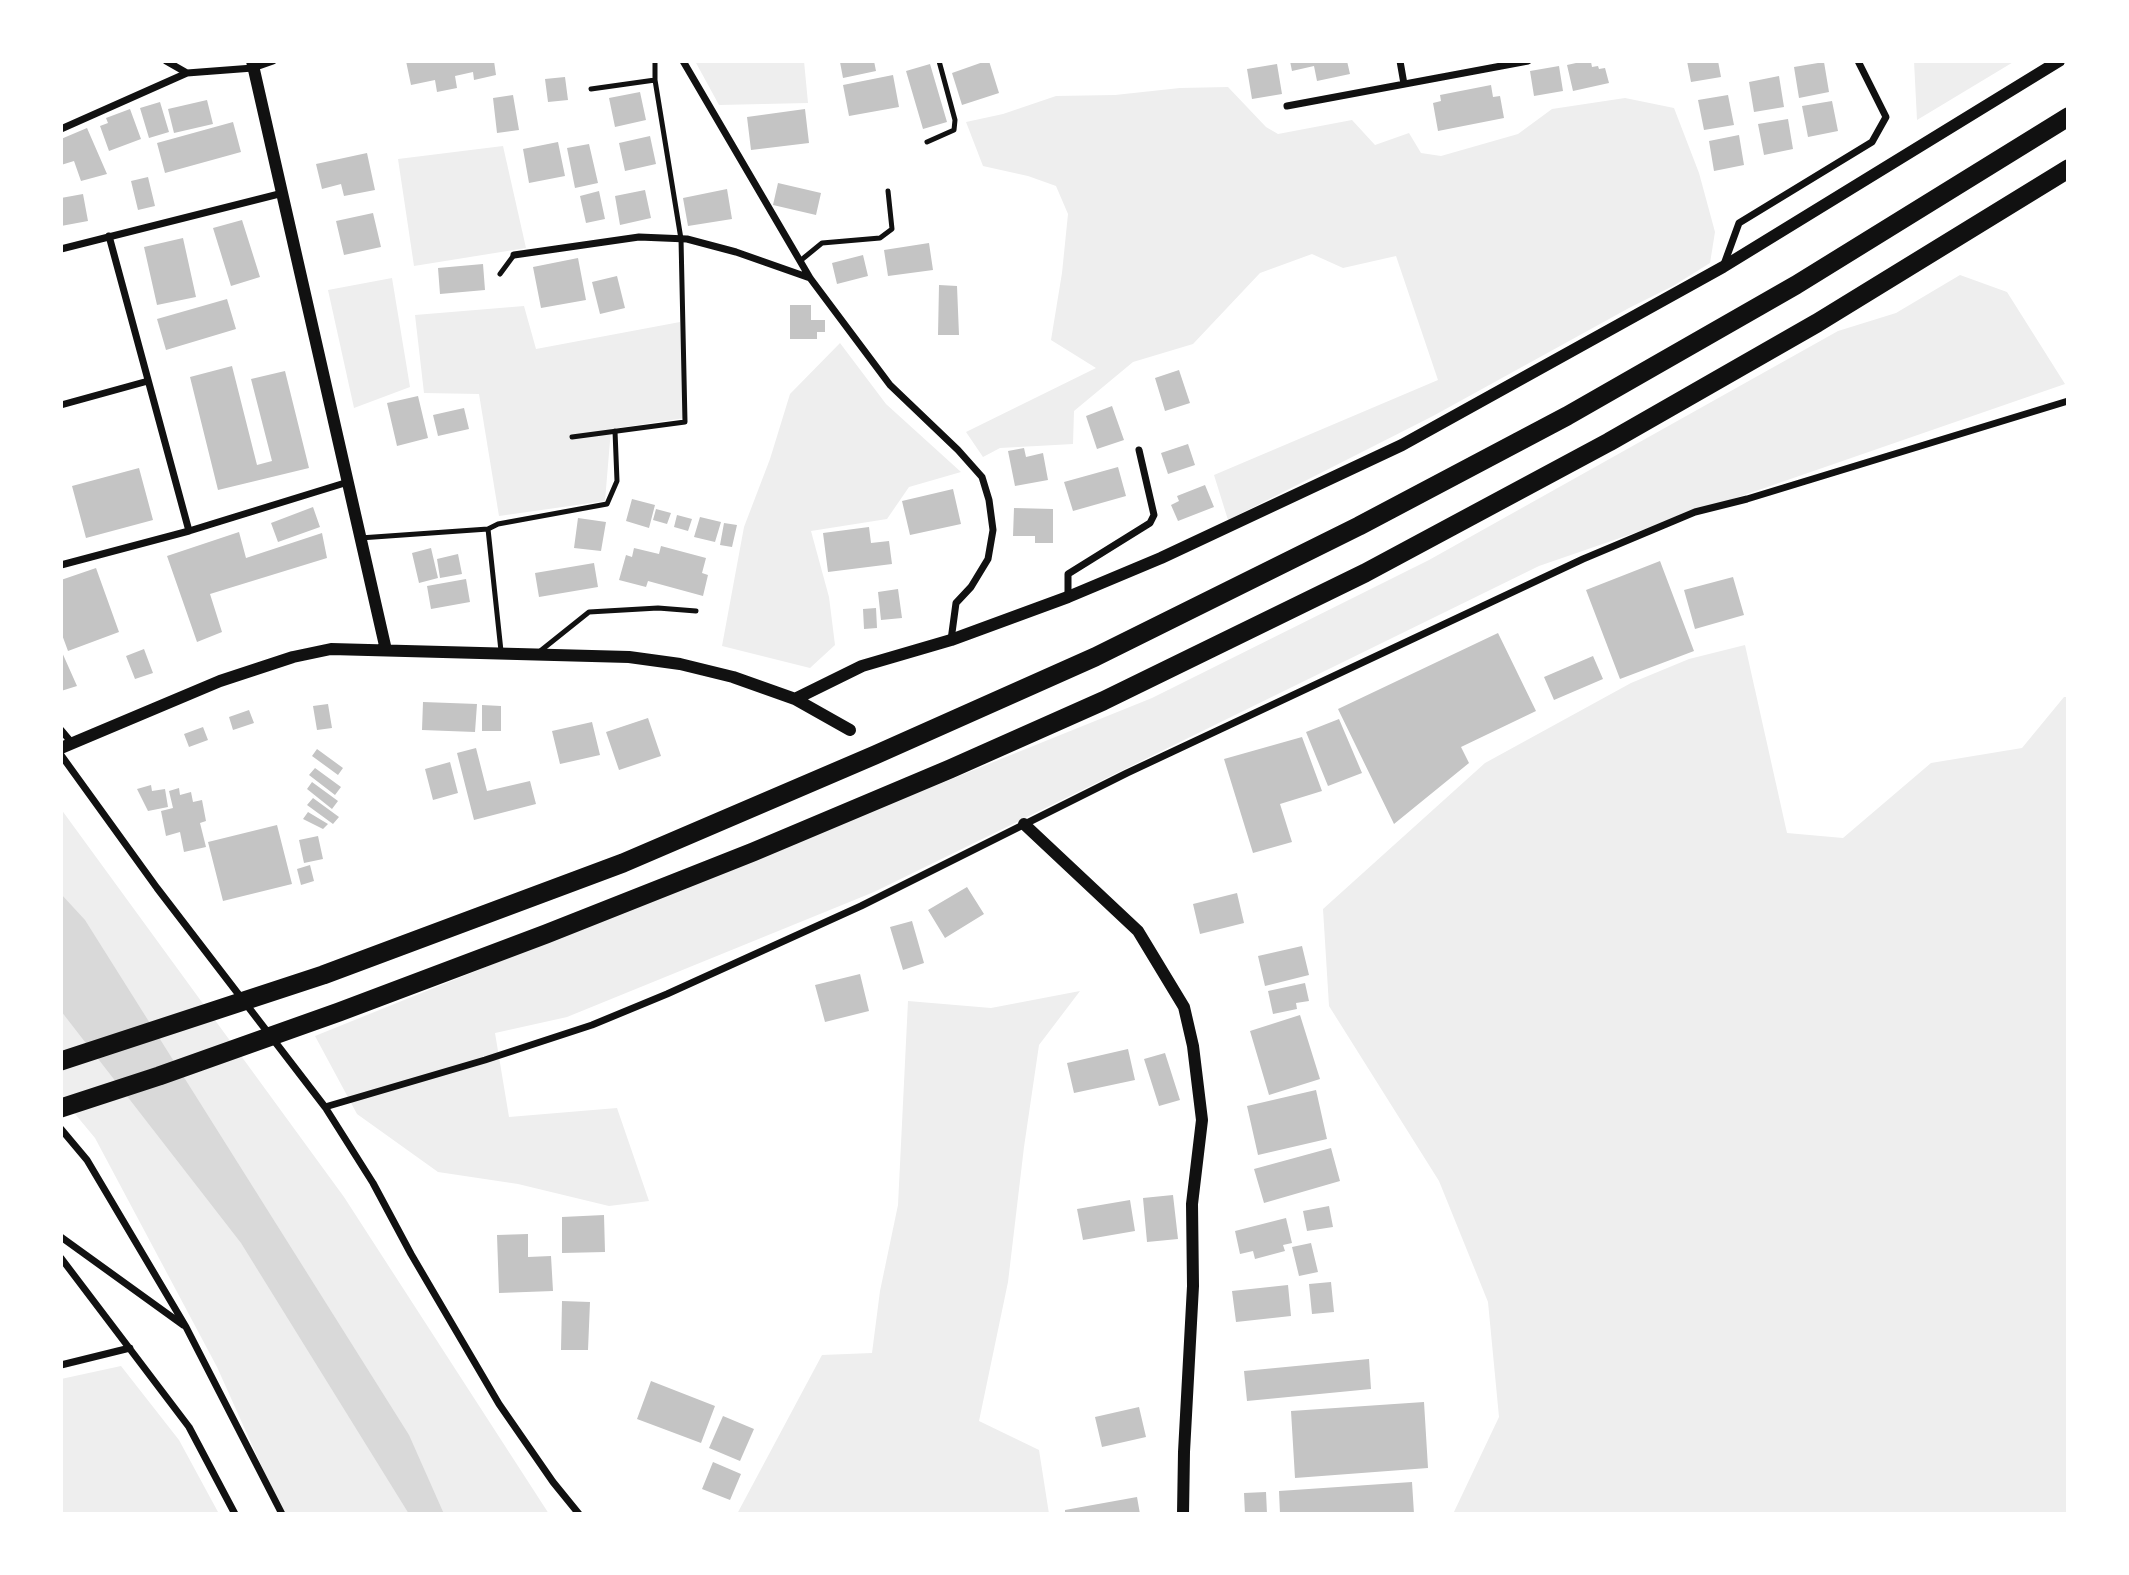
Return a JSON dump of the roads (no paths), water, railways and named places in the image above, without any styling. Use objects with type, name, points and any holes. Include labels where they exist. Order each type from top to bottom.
[{"type":"highway","points":[[61,1061],[323,975],[622,863],[1095,657],[1359,526],[1567,416],[1796,285],[2068,117]]},
{"type":"highway","points":[[61,1108],[339,1012],[546,934],[753,852],[1103,701],[1365,573],[1609,442],[1817,323],[2068,169]]},
{"type":"street","points":[[166,61],[187,73]]},
{"type":"street","points":[[61,129],[187,73],[273,61]]},
{"type":"street","points":[[683,61],[810,278],[890,385],[958,450],[982,477],[989,500],[993,530],[988,559],[971,587],[956,603],[951,640]]},
{"type":"street","points":[[1400,61],[1404,84]]},
{"type":"street","points":[[1287,106],[1528,61]]},
{"type":"street","points":[[1723,267],[1739,223],[1872,142],[1886,117],[1858,61]]},
{"type":"street","points":[[795,699],[862,666],[951,640],[1068,597],[1161,558],[1402,445],[1723,267],[2059,61]]},
{"type":"street","points":[[253,64],[386,650]]},
{"type":"street","points":[[61,248],[283,192]]},
{"type":"street","points":[[109,236],[189,531]]},
{"type":"street","points":[[514,255],[639,237],[681,239],[736,252],[810,278]]},
{"type":"street","points":[[61,405],[148,381]]},
{"type":"street","points":[[325,1107],[592,1025],[667,994],[861,906],[1024,824],[1343,671],[1583,559],[1695,512],[2068,401]]},
{"type":"street","points":[[1068,597],[1068,574],[1150,523],[1154,516],[1139,450]]},
{"type":"street","points":[[61,565],[189,531],[348,482]]},
{"type":"street","points":[[61,730],[67,746],[248,670],[331,649],[629,657],[680,664],[733,677],[795,699],[850,730]]},
{"type":"street","points":[[61,755],[157,888],[325,1107],[373,1183],[499,1404],[553,1482],[579,1514]]},
{"type":"street","points":[[1024,824],[1138,931],[1184,1007],[1193,1046],[1202,1120],[1192,1204],[1193,1286],[1183,1514]]},
{"type":"street","points":[[61,1129],[87,1160],[186,1327],[282,1514]]},
{"type":"street","points":[[61,1237],[186,1327]]},
{"type":"street","points":[[61,1258],[190,1427],[234,1514]]},
{"type":"street","points":[[61,1365],[130,1348]]},
{"type":"lane","points":[[572,437],[685,422],[681,239],[655,80],[655,61]]},
{"type":"lane","points":[[927,142],[954,130],[955,120],[939,61]]},
{"type":"lane","points":[[591,89],[655,80]]},
{"type":"lane","points":[[800,261],[822,243],[880,238],[892,229],[888,191]]},
{"type":"lane","points":[[500,274],[514,255]]},
{"type":"lane","points":[[360,538],[488,529],[498,524],[607,504],[617,481],[615,431]]},
{"type":"lane","points":[[488,529],[502,653]]},
{"type":"lane","points":[[537,654],[589,612],[658,608],[696,611]]}]
